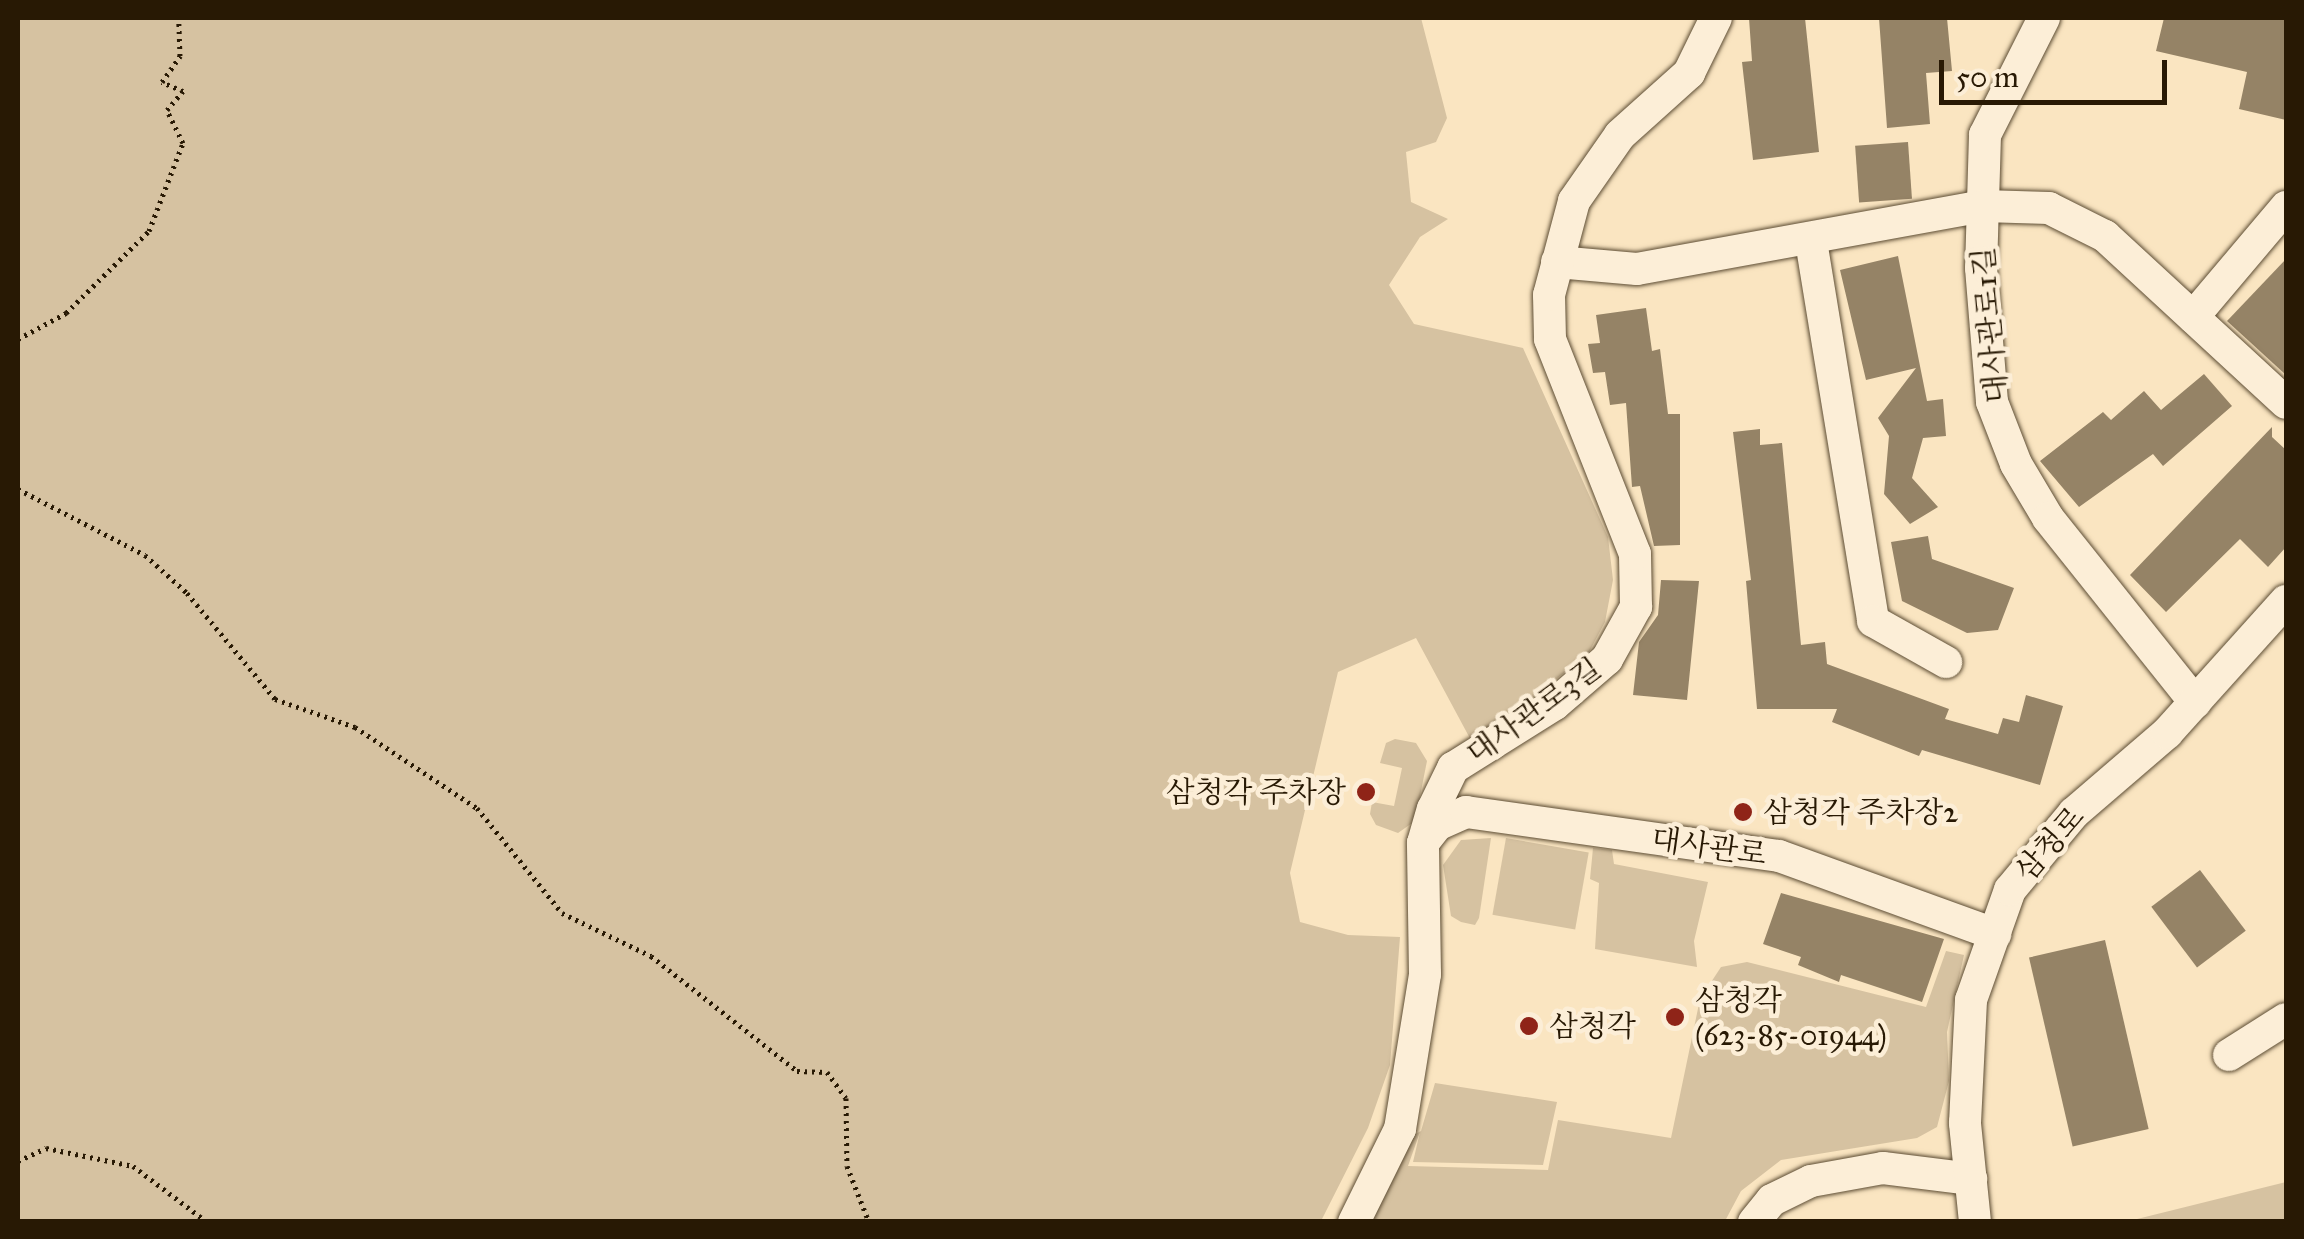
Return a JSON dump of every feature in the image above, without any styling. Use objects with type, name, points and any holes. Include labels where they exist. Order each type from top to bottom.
[{"type":"street","name":"대사관로3길","points":[[1354,1222],[1400,1129],[1426,974],[1423,843],[1453,768],[1554,704],[1608,659],[1636,608],[1635,554],[1550,339],[1549,295],[1574,201],[1620,136],[1689,72],[1716,18]]},
{"type":"street","name":"대사관로1길","points":[[2044,18],[1985,135],[1981,268],[1992,402],[2016,464],[2048,518],[2196,702]]},
{"type":"street","points":[[1558,262],[1637,269],[1983,206],[2048,208],[2105,236],[2286,403]]},
{"type":"street","points":[[2192,317],[2286,208]]},
{"type":"street","points":[[1811,240],[1873,621],[1946,662]]},
{"type":"street","name":"삼청로","points":[[1976,1222],[1965,1123],[1971,1000],[2010,890],[2074,814],[2196,702],[2286,602]]},
{"type":"street","name":"대사관로","points":[[1423,843],[1437,825],[1466,812],[1778,856],[1995,934]]},
{"type":"street","points":[[2229,1055],[2286,1019]]},
{"type":"street","points":[[1754,1222],[1772,1200],[1811,1181],[1883,1168],[1971,1179]]},
{"type":"path","points":[[18,339],[66,313],[149,232],[162,183],[183,143],[167,110],[183,91],[162,82],[180,56],[178,18]]},
{"type":"path","points":[[18,488],[145,555],[187,592],[275,699],[355,727],[477,808],[562,913],[651,956],[797,1070],[827,1072],[846,1098],[847,1166],[869,1222]]},
{"type":"path","points":[[18,1161],[46,1148],[133,1166],[207,1222]]},
{"type":"shaded area","points":[[18,18],[1421,18],[1447,118],[1436,142],[1406,152],[1411,202],[1448,219],[1420,237],[1389,285],[1414,324],[1523,348],[1608,537],[1613,580],[1605,622],[1588,654],[1473,744],[1416,638],[1338,672],[1290,873],[1300,922],[1348,935],[1400,937],[1390,1065],[1368,1128],[1321,1221],[18,1221]]},
{"type":"shaded area","points":[[1395,739],[1416,743],[1427,761],[1415,821],[1398,833],[1376,825],[1370,814],[1372,802],[1394,806],[1402,768],[1380,763],[1386,743]]},
{"type":"shaded area","points":[[1491,838],[1479,918],[1475,925],[1461,922],[1451,916],[1443,865],[1461,840]]},
{"type":"shaded area","points":[[1506,838],[1589,853],[1575,929],[1492,915]]},
{"type":"shaded area","points":[[1593,848],[1612,850],[1614,864],[1708,882],[1694,941],[1697,967],[1595,949],[1599,883],[1590,879]]},
{"type":"shaded area","points":[[1946,951],[1964,955],[1947,1032],[1949,1081],[1937,1127],[1917,1138],[1781,1160],[1741,1191],[1725,1221],[1361,1222],[1406,1139],[1421,1131],[1435,1083],[1557,1102],[1543,1165],[1413,1162],[1420,1132],[1408,1166],[1548,1170],[1558,1120],[1671,1138],[1700,999],[1721,967],[1747,962],[1926,1007]]},
{"type":"shaded area","points":[[2286,1182],[2286,1221],[2129,1221]]},
{"type":"building","points":[[1749,18],[1805,18],[1819,152],[1753,160],[1742,62],[1752,61]]},
{"type":"building","points":[[1879,18],[1947,18],[1952,71],[1926,73],[1930,124],[1887,128]]},
{"type":"building","points":[[2164,18],[2286,18],[2286,120],[2239,109],[2247,72],[2156,51]]},
{"type":"building","points":[[1908,142],[1912,199],[1859,203],[1855,146]]},
{"type":"building","points":[[1898,256],[1927,401],[1943,399],[1946,436],[1923,438],[1912,478],[1938,507],[1910,524],[1884,494],[1889,436],[1878,418],[1916,368],[1866,380],[1840,270]]},
{"type":"building","points":[[2286,259],[2286,375],[2227,321]]},
{"type":"building","points":[[1646,308],[1652,351],[1660,349],[1668,414],[1680,414],[1680,545],[1654,546],[1640,486],[1632,487],[1626,403],[1610,405],[1605,372],[1593,373],[1588,344],[1600,343],[1596,315]]},
{"type":"building","points":[[2204,374],[2232,406],[2163,466],[2153,454],[2079,507],[2040,461],[2103,412],[2111,420],[2144,391],[2161,410]]},
{"type":"building","points":[[2272,427],[2272,437],[2286,450],[2286,547],[2268,567],[2240,539],[2166,612],[2130,575]]},
{"type":"building","points":[[1760,429],[1760,445],[1782,443],[1801,645],[1825,642],[1827,664],[1949,709],[1945,719],[1998,734],[2003,718],[2019,722],[2026,695],[2063,706],[2040,785],[1922,750],[1919,756],[1832,722],[1837,709],[1757,709],[1746,581],[1751,580],[1733,432]]},
{"type":"building","points":[[1928,536],[1932,559],[2014,588],[1998,630],[1967,633],[1902,601],[1891,542]]},
{"type":"building","points":[[1661,580],[1699,581],[1687,700],[1633,695],[1639,642],[1658,615]]},
{"type":"building","points":[[2200,870],[2246,931],[2197,967],[2151,907]]},
{"type":"building","points":[[1781,893],[1944,939],[1922,1002],[1841,975],[1839,982],[1798,965],[1801,957],[1763,944]]},
{"type":"building","points":[[2105,940],[2149,1129],[2073,1147],[2029,958]]},
{"type":"place","name":"삼청각 주차장","points":[[1366,792]]},
{"type":"place","name":"삼청각 주차장2","points":[[1743,812]]},
{"type":"place","name":"삼청각 (623-85-01944)","points":[[1675,1017]]},
{"type":"place","name":"삼청각","points":[[1529,1026]]}]
